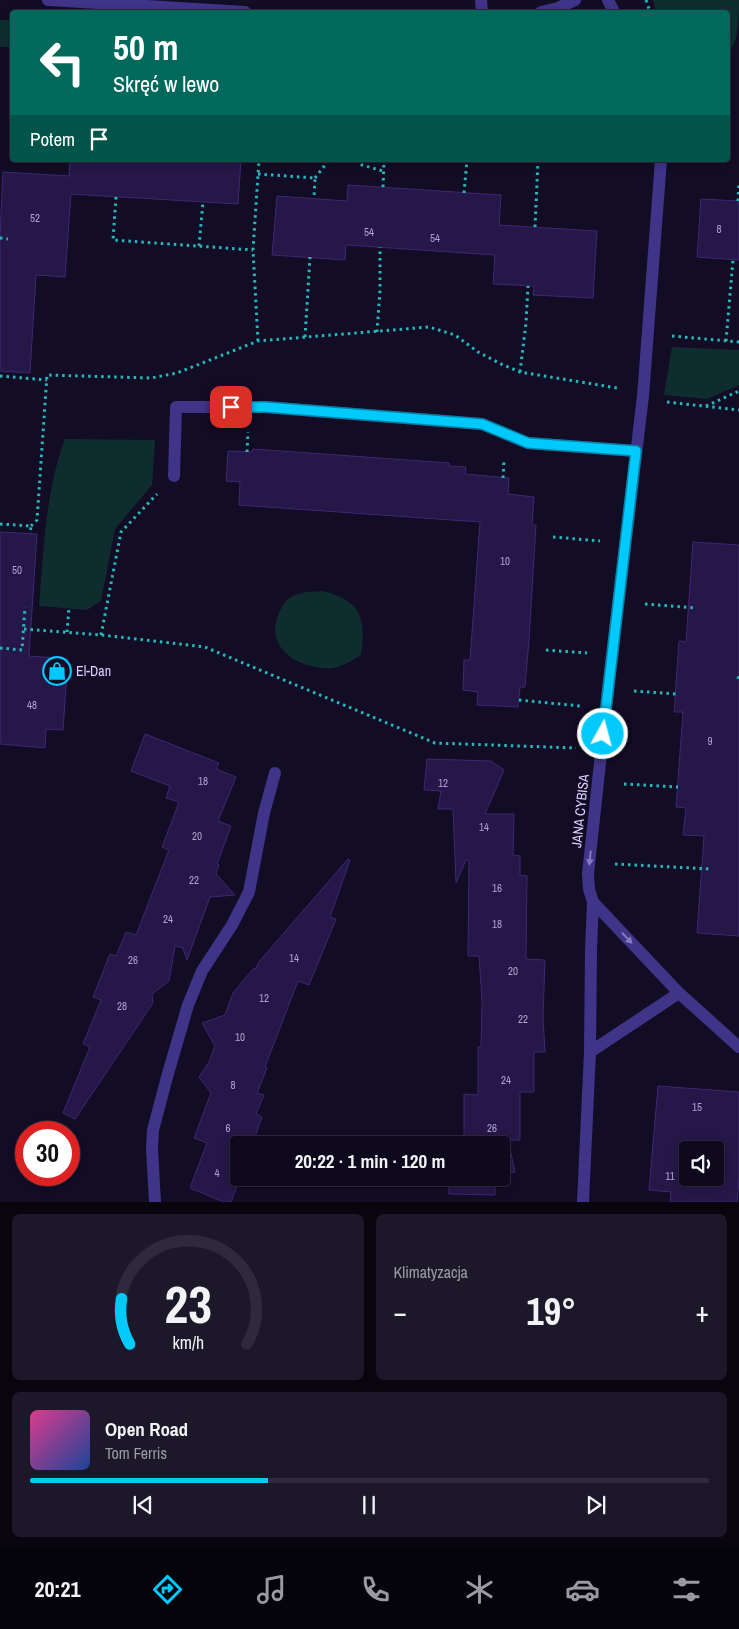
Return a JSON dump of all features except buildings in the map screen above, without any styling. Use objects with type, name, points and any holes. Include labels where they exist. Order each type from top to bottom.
[{"type":"street","points":[[48,0],[212,10]]},
{"type":"street","points":[[550,10],[574,0]]},
{"type":"street","name":"JANA CYBISA","points":[[583,1202],[594,902],[589,889],[589,862],[618,602],[644,396],[661,162]]},
{"type":"street","points":[[174,476],[176,407],[265,407],[482,424],[528,443],[636,451]]},
{"type":"street","points":[[156,1202],[152,1130],[188,1005],[202,971],[224,939],[249,892],[264,812],[276,773]]},
{"type":"street","points":[[594,902],[679,993],[739,1047]]},
{"type":"street","points":[[590,1052],[679,993]]},
{"type":"path","points":[[258,341],[254,250],[259,162]]},
{"type":"path","points":[[314,198],[315,178],[327,162]]},
{"type":"path","points":[[358,162],[362,165],[383,171]]},
{"type":"path","points":[[383,187],[384,162]]},
{"type":"path","points":[[464,193],[467,162]]},
{"type":"path","points":[[535,227],[538,162]]},
{"type":"path","points":[[258,174],[315,178]]},
{"type":"path","points":[[738,201],[739,182]]},
{"type":"path","points":[[116,197],[113,240],[254,250]]},
{"type":"path","points":[[199,246],[203,202]]},
{"type":"path","points":[[0,238],[8,239]]},
{"type":"path","points":[[377,332],[380,290],[380,247]]},
{"type":"path","points":[[305,337],[310,257]]},
{"type":"path","points":[[726,341],[733,260]]},
{"type":"path","points":[[520,372],[528,286]]},
{"type":"path","points":[[30,534],[31,526],[38,520],[47,375],[151,378],[177,373],[258,341],[429,327],[455,335],[478,352],[520,372],[625,390]]},
{"type":"path","points":[[648,335],[739,342]]},
{"type":"path","points":[[0,376],[47,380]]},
{"type":"path","points":[[705,406],[739,391]]},
{"type":"path","points":[[659,401],[739,410]]},
{"type":"path","points":[[101,635],[121,532],[174,476]]},
{"type":"path","points":[[0,524],[31,526]]},
{"type":"path","points":[[553,536],[606,542]]},
{"type":"path","points":[[618,602],[697,608]]},
{"type":"path","points":[[0,648],[22,650],[25,607]]},
{"type":"path","points":[[67,633],[69,608]]},
{"type":"path","points":[[24,629],[101,635],[205,648],[435,743],[601,749]]},
{"type":"path","points":[[546,650],[595,654]]},
{"type":"path","points":[[608,689],[676,694]]},
{"type":"path","points":[[519,700],[581,706]]},
{"type":"path","points":[[598,782],[678,787]]},
{"type":"path","points":[[589,862],[711,869]]},
{"type":"green space","points":[[653,0],[739,0],[738,29],[732,48],[730,50],[730,10],[656,10]]},
{"type":"green space","points":[[0,20],[10,20],[9,47],[0,47]]},
{"type":"green space","points":[[672,347],[739,350],[739,385],[707,399],[664,395]]},
{"type":"green space","points":[[65,439],[155,440],[152,485],[115,529],[101,601],[87,610],[39,606],[49,500],[58,459]]},
{"type":"green space","points":[[323,591],[346,600],[353,606],[358,613],[363,631],[361,655],[334,668],[315,667],[296,661],[282,649],[275,633],[279,613],[288,599],[300,593]]},
{"type":"place","name":"El-Dan","points":[[57,671]]},
{"type":"route","points":[[231,407],[265,407],[482,424],[528,443],[636,451],[603,734]]}]
